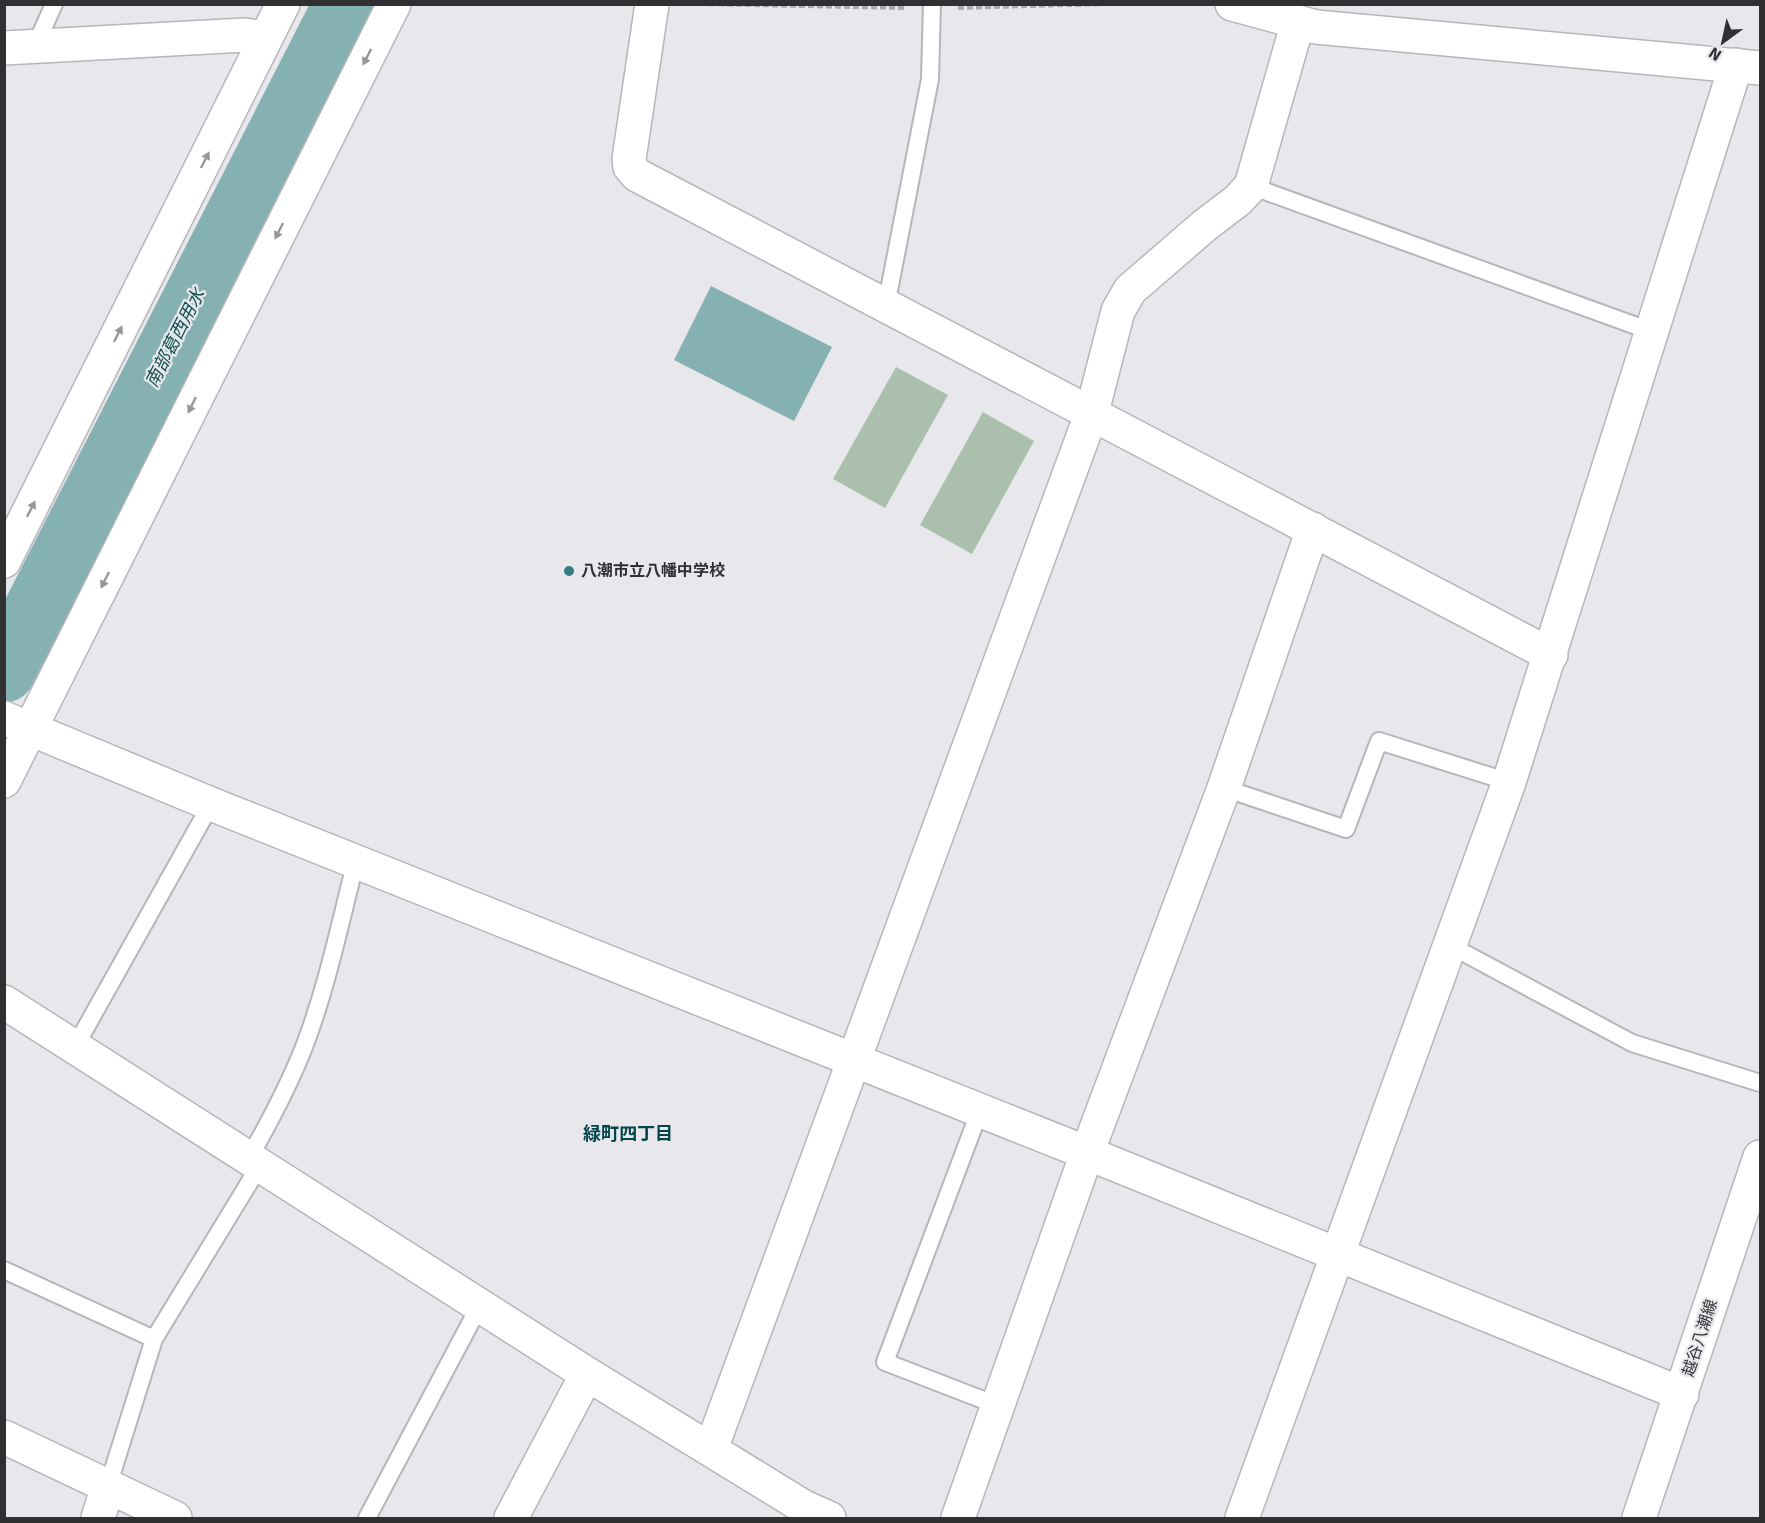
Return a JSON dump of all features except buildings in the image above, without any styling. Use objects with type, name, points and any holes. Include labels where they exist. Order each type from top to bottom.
[{"type":"street","points":[[4,561],[283,4]]},
{"type":"street","points":[[4,781],[18,723],[394,4]]},
{"type":"street","points":[[652,4],[630,167],[637,175],[1551,655]]},
{"type":"street","points":[[1232,4],[1268,8],[1298,22],[1316,27],[1748,67],[1653,332],[1509,782],[1242,1518]]},
{"type":"street","points":[[711,1449],[1092,412],[1118,311],[1130,290],[1239,200],[1251,186],[1298,22]]},
{"type":"street","points":[[4,48],[245,35],[265,39]]},
{"type":"street","points":[[958,1518],[1087,1153],[1224,788],[1313,529]]},
{"type":"street","points":[[18,723],[212,804],[853,1059],[1682,1394]]},
{"type":"street","points":[[4,1002],[587,1374],[804,1507],[829,1518]]},
{"type":"street","name":"越谷八潮線","points":[[1639,1518],[1761,1157]]},
{"type":"street","points":[[511,1518],[587,1374]]},
{"type":"street","points":[[4,1437],[175,1518]]},
{"type":"street","points":[[98,1518],[108,1486]]},
{"type":"lane","points":[[38,46],[38,40],[54,4]]},
{"type":"lane","points":[[886,306],[930,80],[932,7]]},
{"type":"lane","points":[[1251,186],[1653,332]]},
{"type":"lane","points":[[1224,788],[1346,829],[1379,741],[1509,782]]},
{"type":"lane","points":[[75,1047],[212,804]]},
{"type":"lane","points":[[108,1486],[154,1339],[254,1162],[264,1131],[303,1047],[316,1010],[356,861]]},
{"type":"lane","points":[[1451,946],[1632,1043],[1761,1083]]},
{"type":"lane","points":[[980,1110],[885,1362],[999,1406]]},
{"type":"lane","points":[[4,1270],[154,1339]]},
{"type":"lane","points":[[367,1518],[480,1305]]},
{"type":"path","points":[[700,4],[932,7],[1104,4]]},
{"type":"green space","points":[[896,367],[948,395],[885,508],[833,479]]},
{"type":"green space","points":[[983,412],[1034,441],[972,554],[920,525]]},
{"type":"water","points":[[711,286],[832,347],[794,421],[674,360]]},
{"type":"waterway","name":"南部葛西用水","points":[[4,671],[345,4]]},
{"type":"place","name":"八潮市立八幡中学校","points":[[569,571]]},
{"type":"district","name":"緑町四丁目","points":[[628,1134]]}]
